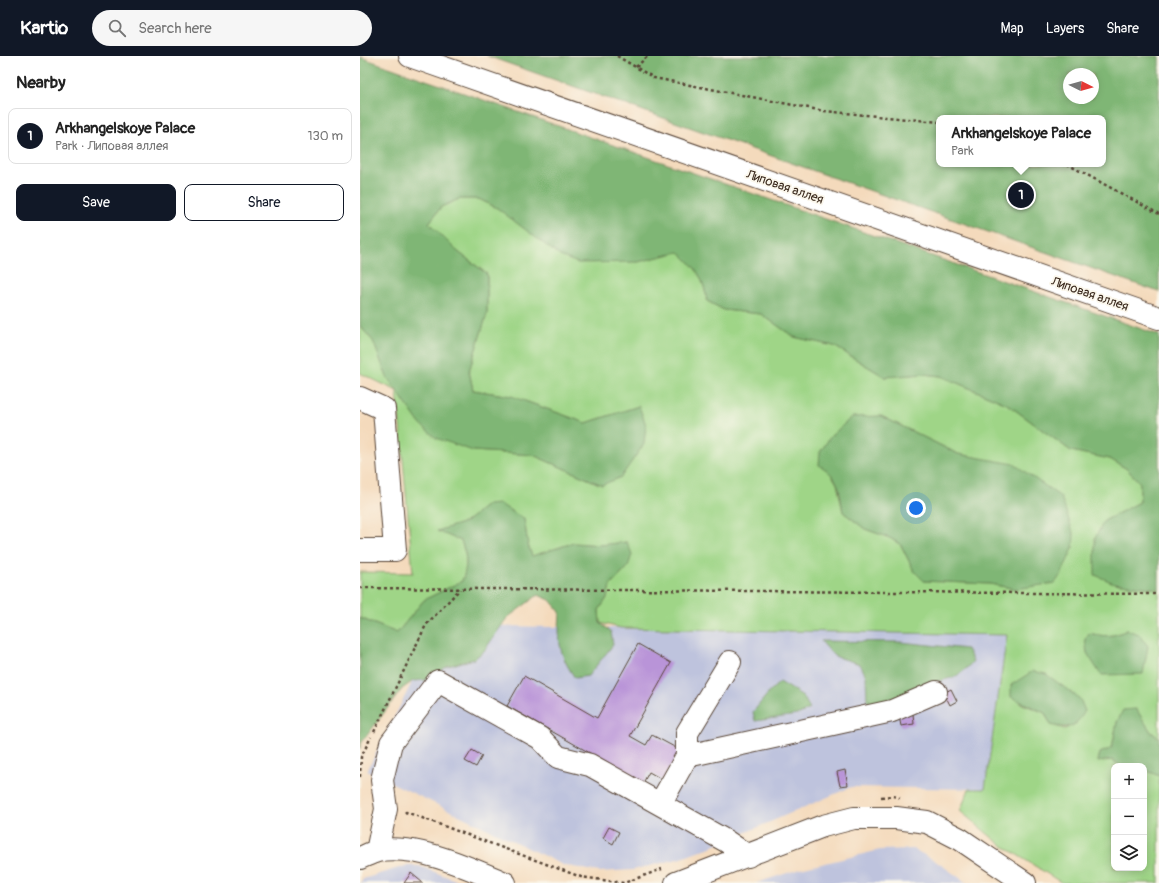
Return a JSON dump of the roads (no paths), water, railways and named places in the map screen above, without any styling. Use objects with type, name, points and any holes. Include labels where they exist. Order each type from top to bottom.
[{"type":"street","name":"Липовая аллея","points":[[410,56],[1159,318]]},
{"type":"street","points":[[360,398],[384,409],[395,550],[360,550]]},
{"type":"street","points":[[660,804],[687,756],[687,733],[730,662]]},
{"type":"street","points":[[505,883],[457,864],[420,853],[405,850],[368,855],[386,809],[382,780],[391,744],[438,681],[540,738],[558,757],[590,765],[748,856]]},
{"type":"street","points":[[687,756],[892,711],[936,692]]},
{"type":"street","points":[[676,883],[823,826],[854,818],[896,818],[927,822],[960,838],[1025,883]]},
{"type":"place","name":"Arkhangelskoye Palace","points":[[1021,195]]}]
